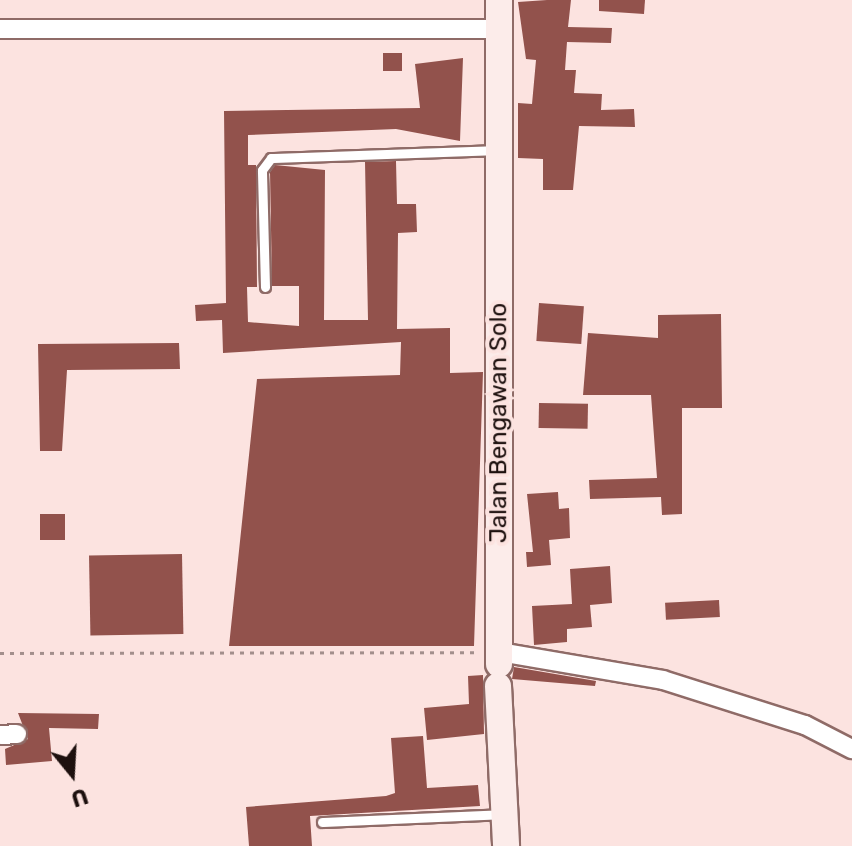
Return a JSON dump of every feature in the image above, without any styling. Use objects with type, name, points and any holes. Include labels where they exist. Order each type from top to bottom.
[{"type":"main road","name":"Jalan Bengawan Solo","points":[[499,0],[499,667],[506,846]]},
{"type":"street","points":[[0,29],[499,29]]},
{"type":"street","points":[[499,667],[663,680],[805,725],[852,749]]},
{"type":"lane","points":[[265,287],[262,170],[271,158],[501,149]]},
{"type":"lane","points":[[322,822],[505,813]]},
{"type":"path","points":[[0,653],[499,667]]},
{"type":"building","points":[[571,0],[568,27],[612,28],[611,43],[567,42],[565,70],[576,70],[574,93],[602,94],[601,110],[634,109],[635,127],[579,126],[573,190],[543,190],[543,159],[518,158],[518,103],[532,104],[536,60],[526,59],[518,2]]},
{"type":"building","points":[[599,0],[645,0],[644,14],[599,11]]},
{"type":"building","points":[[383,53],[402,53],[402,71],[383,71]]},
{"type":"building","points":[[463,58],[460,141],[396,129],[248,135],[248,165],[256,165],[257,287],[247,287],[248,322],[299,326],[299,286],[272,286],[270,172],[275,165],[325,170],[324,320],[368,320],[365,162],[396,161],[397,204],[416,204],[417,232],[398,233],[397,329],[450,328],[450,373],[483,372],[474,646],[229,646],[257,379],[400,375],[401,342],[223,353],[222,320],[196,321],[195,305],[226,303],[224,111],[420,108],[415,64]]},
{"type":"building","points":[[539,303],[584,306],[581,344],[536,341]]},
{"type":"building","points":[[721,314],[722,408],[682,408],[682,514],[662,515],[661,497],[590,499],[589,480],[657,478],[651,395],[583,395],[588,333],[658,338],[658,315]]},
{"type":"building","points":[[179,343],[180,369],[67,370],[62,451],[40,451],[38,344]]},
{"type":"building","points":[[539,403],[588,404],[588,429],[539,428]]},
{"type":"building","points":[[558,492],[559,509],[569,508],[570,538],[549,540],[551,565],[527,567],[526,552],[533,552],[527,494]]},
{"type":"building","points":[[40,514],[65,514],[65,540],[40,540]]},
{"type":"building","points":[[182,554],[183,634],[90,636],[89,556]]},
{"type":"building","points":[[610,566],[612,603],[590,605],[592,627],[567,629],[567,642],[534,645],[532,606],[572,604],[570,569]]},
{"type":"building","points":[[719,600],[720,617],[666,620],[665,603]]},
{"type":"building","points":[[514,667],[596,681],[595,686],[512,679]]},
{"type":"building","points":[[483,675],[484,734],[427,740],[424,708],[469,704],[468,676]]},
{"type":"building","points":[[18,713],[99,714],[98,729],[49,728],[52,761],[6,765],[5,749],[28,739]]},
{"type":"building","points":[[423,736],[427,788],[478,785],[480,806],[310,816],[312,846],[249,846],[246,807],[395,793],[391,738]]}]
